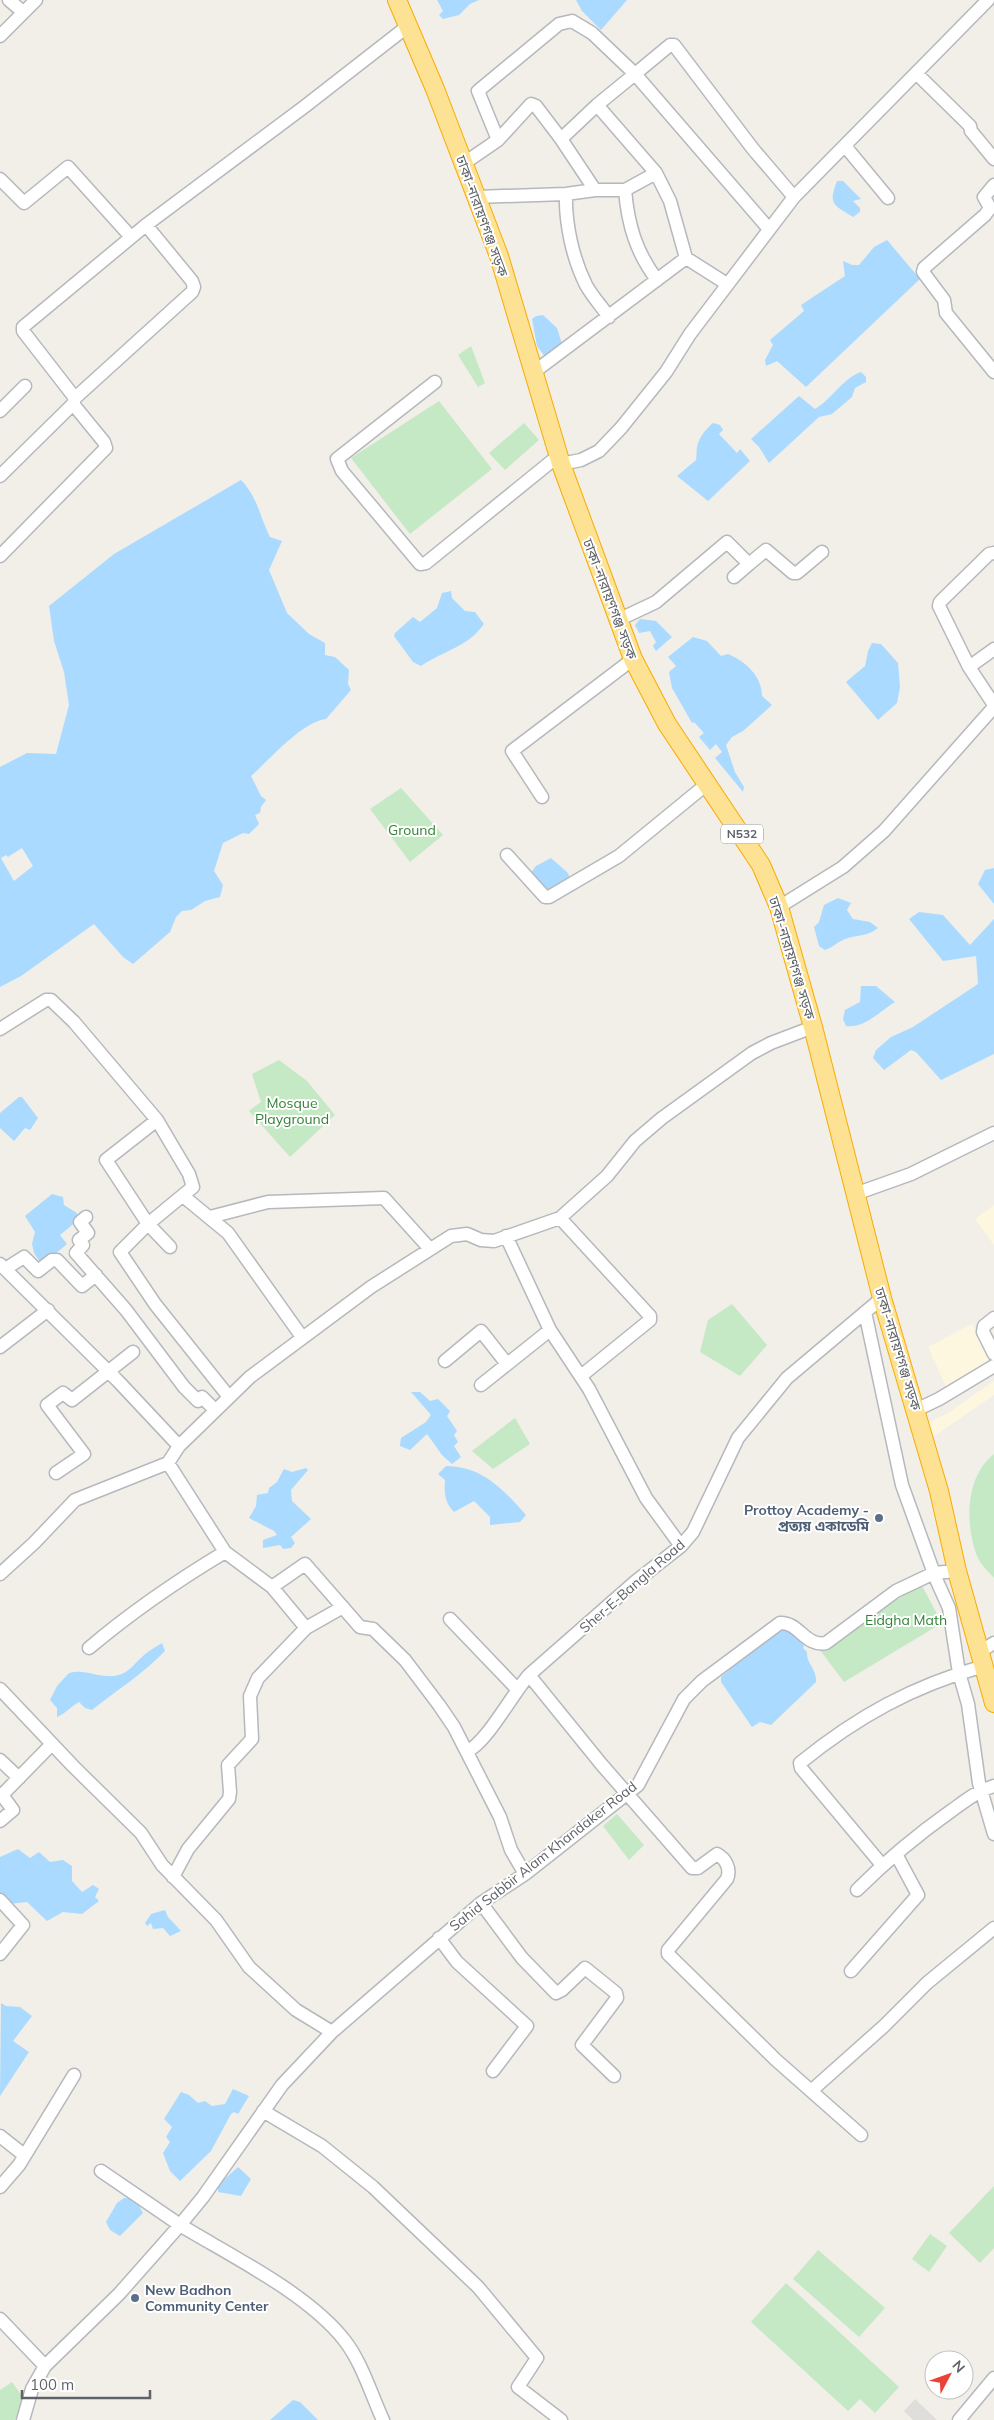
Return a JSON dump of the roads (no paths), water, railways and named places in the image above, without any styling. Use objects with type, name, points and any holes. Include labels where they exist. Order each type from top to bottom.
[{"type":"highway","name":"ঢাকা-নারায়ণগঞ্জ সড়ক","points":[[398,0],[435,89],[499,256],[559,460],[633,659],[667,724],[761,865],[779,907],[813,1027],[854,1194],[898,1357],[916,1410],[939,1491],[958,1571],[986,1653],[994,1702]]},
{"type":"street","points":[[10,0],[23,12]]},
{"type":"street","points":[[0,36],[36,0]]},
{"type":"street","points":[[435,382],[338,459],[342,471],[420,564],[426,563],[559,460],[581,460],[599,451],[621,428],[660,380],[690,334],[794,197],[988,0]]},
{"type":"street","points":[[498,140],[478,91],[559,24],[572,21],[584,26],[632,76],[769,229]]},
{"type":"street","points":[[0,556],[106,448],[104,442],[23,332],[23,327],[146,225],[408,26]]},
{"type":"street","points":[[561,139],[598,104],[670,45],[674,45],[753,149],[794,197]]},
{"type":"street","points":[[916,73],[970,126],[971,131],[994,159]]},
{"type":"street","points":[[463,164],[498,140],[533,104],[561,139],[595,190]]},
{"type":"street","points":[[598,104],[656,173],[670,201],[686,258],[727,284]]},
{"type":"street","points":[[844,146],[888,198]]},
{"type":"street","points":[[0,179],[24,203],[68,168],[131,237]]},
{"type":"street","points":[[476,197],[625,190],[656,173]]},
{"type":"street","points":[[994,185],[984,197],[990,208],[985,215],[924,268],[923,272],[944,300],[946,313],[994,372]]},
{"type":"street","points":[[625,190],[628,218],[633,237],[645,264],[657,280]]},
{"type":"street","points":[[566,194],[566,214],[577,261],[586,286],[609,317]]},
{"type":"street","points":[[0,476],[74,401],[192,292],[194,286],[192,281],[146,225]]},
{"type":"street","points":[[534,372],[686,258]]},
{"type":"street","points":[[0,411],[25,386]]},
{"type":"street","points":[[618,620],[656,602],[727,542],[749,564]]},
{"type":"street","points":[[734,577],[766,550],[792,573],[797,573],[822,552]]},
{"type":"street","points":[[779,907],[843,868],[884,831],[994,706],[969,667],[940,611],[940,602],[989,554],[994,553]]},
{"type":"street","points":[[969,667],[994,649]]},
{"type":"street","points":[[542,797],[512,751],[633,659]]},
{"type":"street","points":[[507,855],[545,897],[549,897],[619,856],[707,784]]},
{"type":"street","points":[[0,1029],[46,1000],[51,1000],[74,1022],[158,1120],[193,1184],[192,1189],[148,1224],[120,1252],[155,1304],[229,1397]]},
{"type":"street","points":[[0,1574],[34,1543],[75,1500],[168,1463],[179,1446],[246,1380],[371,1287],[444,1239],[467,1234],[488,1242],[523,1232],[560,1218],[607,1176],[635,1141],[662,1118],[752,1054],[771,1043],[813,1027]]},
{"type":"street","points":[[158,1120],[106,1160],[148,1224],[170,1247]]},
{"type":"street","points":[[854,1194],[911,1174],[994,1133]]},
{"type":"street","points":[[183,1196],[228,1233],[302,1337]]},
{"type":"street","points":[[210,1217],[268,1202],[384,1198],[430,1249]]},
{"type":"street","points":[[86,1217],[80,1222],[88,1233],[79,1240],[83,1245],[76,1252],[126,1310],[184,1388],[198,1401],[202,1397],[215,1410]]},
{"type":"street","points":[[560,1218],[650,1316],[650,1320],[581,1376]]},
{"type":"street","points":[[506,1236],[550,1330],[581,1376],[646,1498],[681,1546]]},
{"type":"street","points":[[96,1275],[82,1286],[57,1260],[52,1260],[38,1271],[24,1257],[2,1267],[48,1310],[179,1446]]},
{"type":"street","name":"Sher-E-Bangla Road","points":[[466,1751],[475,1748],[485,1737],[517,1689],[529,1675],[635,1582],[681,1546],[693,1532],[738,1438],[787,1378],[882,1298]]},
{"type":"street","points":[[0,1347],[48,1310]]},
{"type":"street","points":[[866,1312],[902,1485],[934,1573],[949,1608],[959,1673],[968,1704],[981,1790],[994,1834]]},
{"type":"street","points":[[994,1318],[984,1326],[983,1332],[994,1354]]},
{"type":"street","points":[[482,1385],[550,1330]]},
{"type":"street","points":[[445,1360],[481,1331],[508,1364]]},
{"type":"street","points":[[56,1473],[84,1454],[47,1405],[63,1393],[72,1400],[107,1370],[133,1352]]},
{"type":"street","points":[[916,1410],[939,1399],[994,1366]]},
{"type":"street","points":[[168,1463],[225,1552],[272,1588],[306,1628]]},
{"type":"street","points":[[89,1648],[128,1615],[163,1590],[225,1552]]},
{"type":"street","points":[[272,1588],[305,1564],[360,1627],[374,1629],[405,1660],[439,1704],[466,1751],[500,1817],[511,1850],[525,1874]]},
{"type":"street","name":"Sahid Sabbir Alam Khandaker Road","points":[[23,2420],[32,2389],[45,2366],[119,2294],[180,2225],[203,2197],[282,2085],[332,2032],[481,1902],[525,1874],[638,1785],[684,1699],[702,1681],[780,1623],[792,1625],[812,1642],[826,1643],[896,1591],[934,1573],[958,1571]]},
{"type":"street","points":[[173,1876],[188,1849],[229,1799],[228,1766],[252,1736],[250,1696],[255,1684],[306,1628],[343,1607]]},
{"type":"street","points":[[450,1619],[517,1689]]},
{"type":"street","points":[[882,1864],[800,1766],[840,1732],[870,1713],[927,1685],[959,1673],[986,1653]]},
{"type":"street","points":[[529,1675],[692,1868],[698,1868],[717,1854],[727,1864],[730,1871],[727,1879],[668,1950],[668,1954],[776,2060],[861,2135]]},
{"type":"street","points":[[0,1689],[140,1833],[162,1865],[216,1920],[249,1967],[296,2010],[332,2032]]},
{"type":"street","points":[[0,1822],[13,1810],[2,1795],[52,1744]]},
{"type":"street","points":[[0,1760],[18,1778]]},
{"type":"street","points":[[856,1890],[882,1864],[924,1830],[981,1790],[994,1786]]},
{"type":"street","points":[[851,1971],[918,1895],[896,1854]]},
{"type":"street","points":[[0,1900],[23,1925],[0,1954]]},
{"type":"street","points":[[481,1902],[522,1958],[556,1992],[562,1990],[585,1968],[616,1992],[617,1998],[582,2045],[614,2076]]},
{"type":"street","points":[[811,2091],[884,2026],[927,1983],[994,1928]]},
{"type":"street","points":[[439,1938],[457,1962],[527,2026],[493,2071]]},
{"type":"street","points":[[0,2187],[24,2155],[74,2075]]},
{"type":"street","points":[[263,2111],[322,2146],[374,2186],[478,2287],[537,2358],[518,2387],[561,2420]]},
{"type":"street","points":[[0,2136],[24,2155]]},
{"type":"street","points":[[102,2171],[180,2225],[278,2285],[319,2316],[345,2341],[362,2372],[382,2420]]},
{"type":"street","points":[[0,2319],[45,2366]]},
{"type":"street","points":[[959,2420],[994,2378]]},
{"type":"water","points":[[437,0],[479,0],[470,4],[459,15],[443,19],[439,15],[443,11]]},
{"type":"water","points":[[576,0],[627,0],[601,30],[582,11]]},
{"type":"water","points":[[837,181],[843,181],[861,199],[853,201],[860,208],[860,212],[853,217],[834,203],[833,195]]},
{"type":"water","points":[[887,240],[920,279],[806,387],[777,361],[766,366],[765,360],[773,345],[770,340],[804,311],[801,305],[845,276],[843,261],[852,265],[859,265],[874,247]]},
{"type":"water","points":[[543,315],[557,328],[562,344],[546,358],[537,346],[532,319]]},
{"type":"water","points":[[861,372],[866,377],[866,382],[855,388],[852,397],[832,414],[819,417],[769,463],[759,447],[751,439],[799,396],[815,409],[849,379]]},
{"type":"water","points":[[713,423],[720,425],[723,430],[719,434],[737,453],[740,449],[750,461],[708,501],[677,476],[696,460],[699,440]]},
{"type":"water","points":[[241,480],[255,500],[270,537],[282,541],[269,570],[287,613],[309,634],[325,643],[325,655],[335,657],[349,670],[348,684],[351,690],[326,719],[307,726],[251,776],[261,796],[266,800],[261,807],[260,813],[255,815],[259,824],[249,834],[243,833],[223,843],[214,871],[223,885],[220,897],[205,901],[191,910],[182,911],[176,917],[170,932],[133,964],[123,957],[94,924],[21,976],[0,987],[0,767],[27,753],[56,754],[69,705],[64,672],[54,641],[49,606],[114,554]],"holes":[[[22,848],[33,866],[14,881],[1,858],[6,855],[8,857]]]},
{"type":"water","points":[[451,591],[452,598],[465,611],[475,612],[484,624],[478,632],[463,643],[421,666],[413,662],[394,636],[395,633],[413,617],[420,622],[437,608],[442,593]]},
{"type":"water","points":[[640,619],[656,621],[672,637],[656,651],[653,646],[656,642],[650,631],[639,633],[635,625]]},
{"type":"water","points":[[693,637],[707,641],[721,656],[728,654],[746,665],[756,676],[762,696],[772,705],[743,731],[732,737],[726,745],[735,772],[744,787],[743,792],[715,758],[722,752],[716,744],[710,750],[699,737],[704,733],[694,722],[692,723],[672,688],[669,672],[676,666],[668,657]]},
{"type":"water","points":[[872,643],[881,644],[898,663],[900,687],[897,703],[878,720],[846,682],[865,666]]},
{"type":"water","points":[[551,858],[569,876],[565,884],[545,893],[530,874],[536,866]]},
{"type":"water","points":[[994,868],[994,904],[978,884],[985,870]]},
{"type":"water","points":[[838,898],[851,903],[847,910],[853,919],[870,922],[878,928],[865,935],[843,940],[825,950],[819,946],[814,927],[819,922],[824,905]]},
{"type":"water","points":[[919,912],[943,915],[970,945],[994,919],[994,1054],[941,1080],[916,1052],[911,1050],[884,1070],[873,1058],[876,1050],[891,1037],[913,1027],[978,984],[976,956],[943,961],[909,919]]},
{"type":"water","points":[[861,986],[876,986],[895,1002],[872,1019],[859,1025],[846,1026],[843,1019],[845,1010],[860,1002]]},
{"type":"water","points":[[19,1097],[22,1097],[38,1118],[30,1130],[25,1128],[14,1141],[0,1128],[0,1113]]},
{"type":"water","points":[[52,1194],[63,1197],[64,1205],[77,1213],[77,1221],[60,1235],[67,1244],[42,1265],[34,1253],[32,1244],[35,1232],[25,1216]]},
{"type":"water","points":[[411,1392],[420,1392],[430,1401],[438,1399],[450,1411],[447,1416],[457,1431],[454,1435],[458,1442],[454,1446],[461,1457],[452,1464],[442,1455],[427,1434],[410,1450],[400,1446],[401,1438],[426,1422],[431,1415]]},
{"type":"water","points":[[446,1466],[471,1470],[491,1481],[526,1515],[520,1522],[490,1525],[490,1517],[474,1501],[454,1512],[446,1498],[445,1480],[438,1474]]},
{"type":"water","points":[[306,1468],[308,1470],[291,1490],[292,1501],[311,1519],[291,1537],[295,1543],[291,1548],[283,1549],[280,1545],[263,1548],[263,1540],[277,1535],[274,1531],[249,1518],[256,1506],[257,1495],[268,1493],[269,1488],[277,1482],[284,1469],[292,1472]]},
{"type":"water","points":[[781,1627],[787,1627],[804,1645],[803,1648],[807,1652],[808,1660],[815,1673],[816,1682],[771,1725],[760,1722],[752,1727],[721,1682],[721,1677]]},
{"type":"water","points":[[162,1643],[165,1651],[157,1659],[92,1710],[85,1708],[79,1702],[57,1717],[57,1708],[50,1700],[57,1686],[69,1673],[84,1672],[103,1676],[119,1675]]},
{"type":"water","points":[[18,1849],[30,1858],[39,1852],[50,1862],[63,1860],[72,1866],[72,1881],[82,1892],[93,1885],[99,1889],[95,1897],[99,1901],[82,1914],[63,1912],[47,1921],[27,1902],[8,1904],[0,1895],[0,1857]]},
{"type":"water","points":[[165,1910],[168,1917],[181,1931],[170,1936],[163,1928],[153,1929],[151,1923],[147,1926],[145,1923],[151,1914]]},
{"type":"water","points":[[1,2003],[6,2006],[20,2007],[32,2016],[13,2041],[29,2052],[0,2096]]},
{"type":"water","points":[[233,2089],[249,2096],[238,2114],[234,2112],[231,2114],[211,2151],[180,2181],[170,2171],[163,2153],[170,2142],[166,2137],[172,2127],[164,2119],[181,2092],[189,2095],[198,2103],[205,2101],[212,2106],[225,2104]]},
{"type":"water","points":[[238,2167],[251,2179],[241,2196],[218,2192],[218,2185]]},
{"type":"water","points":[[124,2198],[132,2198],[137,2202],[143,2213],[120,2236],[110,2230],[106,2222],[117,2203]]},
{"type":"water","points":[[293,2400],[300,2402],[318,2420],[270,2420]]},
{"type":"place","name":"Prottoy Academy - প্রত্যয় একাডেমি","points":[[879,1518]]},
{"type":"place","name":"New Badhon Community Center","points":[[135,2298]]},
{"type":"park label","name":"Ground","points":[[412,830]]},
{"type":"park label","name":"Mosque Playground","points":[[292,1112]]},
{"type":"park label","name":"Eidgha Math","points":[[906,1620]]}]
